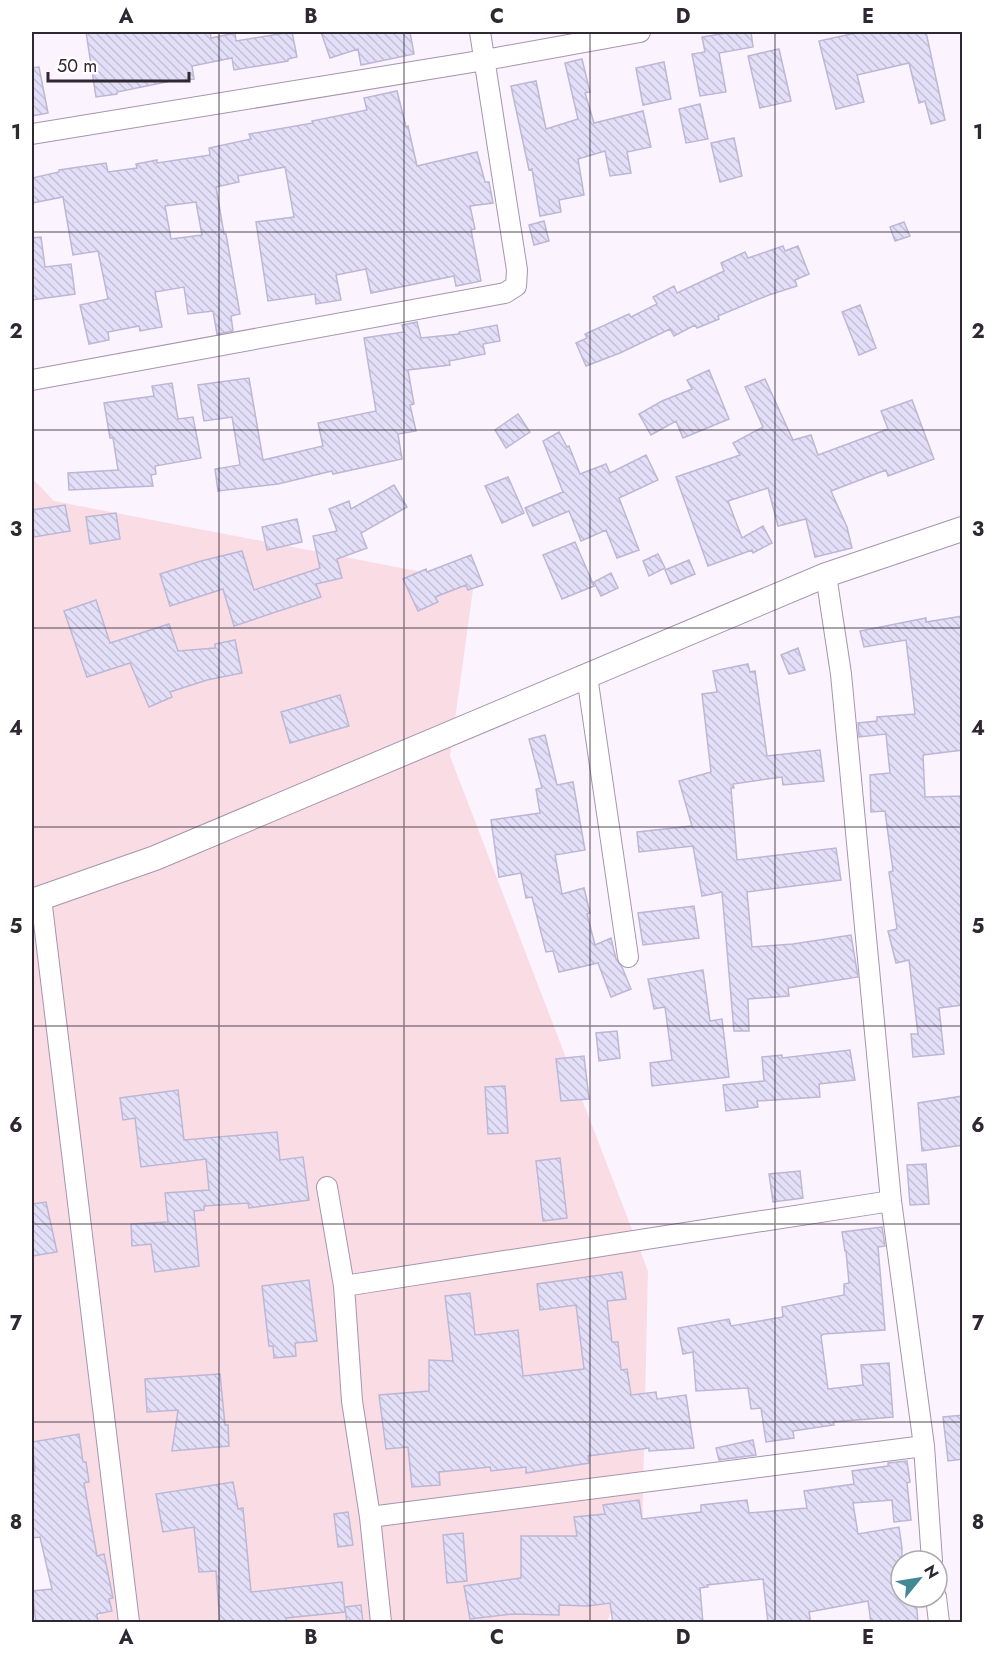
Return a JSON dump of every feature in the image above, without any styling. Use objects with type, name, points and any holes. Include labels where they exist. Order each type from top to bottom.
[{"type":"street","points":[[32,380],[505,293],[516,286],[517,270],[480,32]]},
{"type":"street","points":[[32,134],[485,60],[640,32]]},
{"type":"street","points":[[129,1623],[36,900],[155,858],[826,575],[963,529]]},
{"type":"street","points":[[826,575],[841,674],[891,1201],[924,1446],[931,1549]]},
{"type":"street","points":[[587,676],[628,957]]},
{"type":"street","points":[[327,1187],[344,1286],[352,1401],[370,1517],[381,1623]]},
{"type":"street","points":[[344,1286],[891,1201]]},
{"type":"street","points":[[370,1517],[924,1446]]},
{"type":"shaded area","points":[[32,478],[54,501],[474,582],[450,756],[648,1271],[642,1540],[607,1622],[95,1622],[112,1598],[32,1484]]},
{"type":"building","points":[[86,32],[210,32],[211,38],[235,33],[236,41],[292,32],[297,57],[288,59],[288,61],[234,70],[232,58],[192,66],[194,79],[171,81],[96,97]]},
{"type":"building","points":[[321,32],[410,32],[414,54],[361,65],[358,49],[330,58]]},
{"type":"building","points":[[732,32],[751,32],[753,47],[719,53],[726,92],[700,96],[692,54],[705,52],[702,37]]},
{"type":"building","points":[[860,32],[926,32],[945,120],[931,124],[925,101],[919,103],[909,63],[857,75],[864,102],[836,109],[819,41]]},
{"type":"building","points":[[779,49],[791,101],[760,108],[748,56]]},
{"type":"building","points":[[582,59],[590,92],[585,93],[594,123],[643,111],[651,147],[627,152],[631,173],[610,176],[605,151],[578,159],[584,195],[559,200],[561,212],[540,216],[532,169],[529,170],[511,86],[536,81],[546,129],[578,119],[565,63]]},
{"type":"building","points":[[664,62],[671,99],[643,105],[636,68]]},
{"type":"building","points":[[39,67],[48,113],[32,116],[32,68]]},
{"type":"building","points":[[397,91],[417,166],[477,152],[485,182],[489,182],[493,203],[470,206],[475,229],[471,230],[481,281],[456,286],[454,276],[371,293],[366,269],[336,275],[341,300],[316,304],[315,294],[268,301],[256,222],[294,217],[285,167],[238,176],[239,182],[216,187],[240,314],[231,316],[233,331],[217,334],[213,311],[188,314],[184,287],[155,292],[162,327],[140,331],[139,326],[108,332],[109,340],[89,344],[80,305],[108,299],[98,251],[73,255],[63,197],[32,203],[32,178],[59,172],[59,170],[106,163],[108,172],[137,168],[136,164],[157,160],[157,163],[210,155],[209,148],[251,139],[249,134],[313,123],[312,121],[367,110],[364,98]],"holes":[[[196,202],[202,235],[171,239],[165,206]]]},
{"type":"building","points":[[700,104],[708,139],[686,143],[679,109]]},
{"type":"building","points":[[734,138],[742,176],[720,182],[711,143]]},
{"type":"building","points":[[544,221],[549,241],[534,245],[529,225]]},
{"type":"building","points":[[904,222],[910,236],[895,241],[890,227]]},
{"type":"building","points":[[41,237],[45,267],[71,264],[75,294],[32,300],[32,238]]},
{"type":"building","points":[[783,246],[785,251],[798,246],[809,274],[795,280],[797,286],[718,316],[719,319],[697,328],[695,325],[674,336],[670,329],[620,353],[586,366],[576,343],[587,338],[585,334],[629,314],[631,317],[657,304],[653,297],[674,286],[677,293],[724,271],[721,263],[745,252],[748,258]]},
{"type":"building","points":[[860,305],[876,348],[859,355],[842,312]]},
{"type":"building","points":[[417,322],[421,338],[459,334],[459,332],[497,325],[500,341],[483,344],[485,354],[449,361],[450,365],[408,370],[414,404],[410,405],[416,431],[398,434],[402,459],[333,474],[332,471],[278,484],[218,491],[215,469],[240,465],[232,417],[204,421],[198,385],[249,378],[263,460],[323,446],[318,423],[376,411],[364,338],[404,332],[402,325]]},
{"type":"building","points":[[709,370],[729,419],[683,438],[676,421],[651,435],[639,414],[662,401],[692,389],[687,380]]},
{"type":"building","points":[[765,379],[793,440],[811,435],[818,455],[888,429],[881,411],[912,400],[934,459],[888,476],[886,470],[831,491],[847,527],[852,548],[815,557],[806,519],[778,526],[768,488],[728,501],[742,538],[763,526],[772,543],[753,553],[752,550],[708,566],[676,477],[740,455],[733,443],[763,427],[745,387]]},
{"type":"building","points":[[172,383],[178,419],[193,417],[201,458],[155,466],[156,474],[151,475],[153,486],[69,490],[68,473],[118,470],[104,403],[154,396],[152,386]]},
{"type":"building","points":[[518,414],[530,432],[506,448],[495,430]]},
{"type":"building","points":[[559,432],[567,447],[569,446],[580,474],[606,464],[610,473],[646,455],[658,480],[619,498],[639,550],[617,558],[606,530],[581,541],[569,511],[533,526],[525,508],[563,492],[543,441]]},
{"type":"building","points":[[508,477],[524,513],[502,523],[485,486]]},
{"type":"building","points":[[394,485],[407,507],[361,533],[367,548],[337,559],[342,578],[316,584],[321,597],[234,626],[223,589],[170,606],[160,574],[201,561],[242,551],[254,590],[320,568],[313,536],[337,531],[329,509],[349,501],[351,509]]},
{"type":"building","points":[[65,505],[70,531],[34,537],[32,510]]},
{"type":"building","points":[[116,513],[120,539],[90,544],[86,517]]},
{"type":"building","points":[[297,519],[302,542],[267,550],[262,527]]},
{"type":"building","points":[[575,542],[594,586],[562,599],[543,555]]},
{"type":"building","points":[[658,554],[665,568],[649,576],[643,561]]},
{"type":"building","points":[[471,555],[483,585],[468,590],[466,585],[435,597],[438,602],[418,611],[403,579]]},
{"type":"building","points":[[689,560],[695,574],[671,584],[665,570]]},
{"type":"building","points":[[611,573],[618,588],[601,596],[594,582]]},
{"type":"building","points":[[96,600],[110,643],[169,624],[178,651],[215,648],[215,644],[235,640],[242,673],[207,680],[170,692],[172,697],[149,707],[130,663],[87,677],[64,611]]},
{"type":"building","points":[[963,616],[963,750],[923,755],[925,797],[963,796],[963,1005],[939,1008],[944,1054],[913,1057],[911,1034],[918,1034],[909,960],[896,963],[888,931],[897,929],[889,872],[893,871],[885,811],[871,812],[870,775],[890,773],[886,734],[859,737],[858,723],[877,721],[877,717],[915,714],[906,640],[864,647],[860,631],[926,618],[926,622]]},
{"type":"building","points":[[798,648],[805,670],[789,674],[781,655]]},
{"type":"building","points":[[748,664],[750,672],[755,671],[767,756],[820,750],[824,781],[783,785],[782,777],[733,784],[734,788],[731,788],[737,860],[836,848],[841,880],[747,892],[752,947],[793,944],[851,935],[858,977],[788,988],[789,996],[748,999],[749,1031],[734,1031],[722,892],[702,896],[693,846],[639,852],[637,832],[692,826],[679,781],[711,772],[702,694],[717,692],[713,671]]},
{"type":"building","points":[[340,695],[349,726],[290,743],[281,712]]},
{"type":"building","points":[[545,735],[557,785],[573,782],[585,850],[555,855],[562,894],[584,888],[590,913],[587,914],[595,945],[611,938],[616,959],[631,989],[611,997],[598,963],[559,972],[553,951],[546,952],[532,897],[526,898],[521,873],[499,877],[491,820],[540,813],[536,789],[542,788],[529,739]]},
{"type":"building","points":[[694,906],[699,938],[643,945],[638,913]]},
{"type":"building","points":[[703,970],[710,1021],[722,1019],[729,1077],[652,1086],[650,1063],[672,1060],[665,1007],[654,1009],[648,979]]},
{"type":"building","points":[[617,1031],[620,1058],[599,1061],[596,1033]]},
{"type":"building","points":[[850,1050],[855,1080],[819,1084],[820,1097],[757,1101],[758,1107],[726,1111],[723,1085],[764,1081],[762,1057],[782,1055],[782,1058]]},
{"type":"building","points":[[584,1056],[589,1099],[561,1101],[556,1059]]},
{"type":"building","points":[[505,1086],[508,1133],[488,1134],[485,1087]]},
{"type":"building","points":[[178,1090],[184,1140],[277,1132],[280,1160],[303,1157],[309,1200],[249,1208],[248,1203],[204,1206],[204,1210],[194,1211],[199,1266],[155,1272],[151,1244],[132,1246],[131,1224],[168,1222],[165,1193],[209,1190],[206,1159],[141,1167],[135,1118],[123,1120],[120,1098]]},
{"type":"building","points":[[963,1096],[963,1145],[922,1151],[918,1103]]},
{"type":"building","points":[[560,1158],[567,1218],[543,1221],[536,1161]]},
{"type":"building","points":[[926,1164],[929,1204],[910,1205],[907,1165]]},
{"type":"building","points":[[800,1171],[803,1198],[773,1202],[769,1174]]},
{"type":"building","points":[[46,1202],[57,1252],[32,1256],[32,1204]]},
{"type":"building","points":[[882,1227],[885,1246],[878,1247],[885,1330],[821,1336],[828,1389],[863,1385],[861,1365],[889,1363],[893,1417],[833,1422],[834,1425],[793,1431],[794,1438],[766,1442],[761,1408],[751,1409],[748,1388],[696,1391],[693,1352],[683,1354],[678,1328],[729,1319],[731,1326],[783,1317],[782,1307],[844,1295],[844,1284],[849,1283],[842,1232]]},
{"type":"building","points":[[622,1272],[626,1299],[607,1301],[612,1342],[618,1342],[621,1370],[627,1369],[631,1395],[656,1392],[657,1399],[686,1395],[694,1448],[649,1451],[649,1448],[588,1456],[589,1463],[526,1473],[526,1467],[491,1471],[490,1467],[439,1472],[440,1485],[412,1487],[408,1447],[386,1449],[379,1395],[429,1391],[429,1360],[453,1361],[445,1296],[470,1293],[475,1335],[518,1330],[523,1376],[584,1369],[576,1305],[540,1310],[537,1284]]},
{"type":"building","points":[[309,1280],[317,1341],[295,1343],[296,1356],[274,1358],[273,1346],[269,1346],[262,1286]]},
{"type":"building","points":[[220,1374],[229,1446],[172,1451],[178,1410],[147,1412],[145,1379]]},
{"type":"building","points":[[963,1415],[963,1459],[948,1461],[943,1417]]},
{"type":"building","points":[[79,1434],[89,1482],[84,1483],[97,1556],[104,1554],[113,1598],[109,1599],[112,1611],[97,1614],[98,1623],[36,1623],[32,1591],[52,1589],[40,1537],[32,1538],[32,1471],[35,1471],[32,1442]]},
{"type":"building","points":[[753,1440],[756,1455],[719,1460],[716,1448]]},
{"type":"building","points":[[907,1461],[911,1520],[894,1522],[892,1500],[853,1503],[858,1534],[899,1527],[902,1549],[889,1549],[889,1609],[917,1609],[918,1623],[871,1623],[868,1601],[809,1612],[811,1623],[768,1623],[763,1579],[707,1585],[708,1587],[700,1588],[703,1623],[613,1623],[610,1603],[588,1606],[559,1605],[559,1615],[512,1614],[470,1619],[464,1586],[521,1578],[521,1536],[577,1536],[574,1517],[605,1514],[603,1505],[639,1500],[642,1519],[701,1512],[701,1505],[747,1500],[749,1513],[807,1508],[804,1491],[854,1484],[852,1471],[888,1466],[888,1463]]},
{"type":"building","points":[[233,1482],[238,1509],[243,1508],[251,1592],[342,1582],[345,1612],[286,1618],[287,1623],[220,1623],[216,1571],[199,1572],[194,1527],[163,1532],[156,1494]]},
{"type":"building","points":[[348,1512],[353,1545],[338,1547],[334,1514]]},
{"type":"building","points":[[463,1533],[467,1581],[447,1583],[443,1535]]},
{"type":"building","points":[[361,1605],[363,1623],[347,1623],[345,1607]]}]
